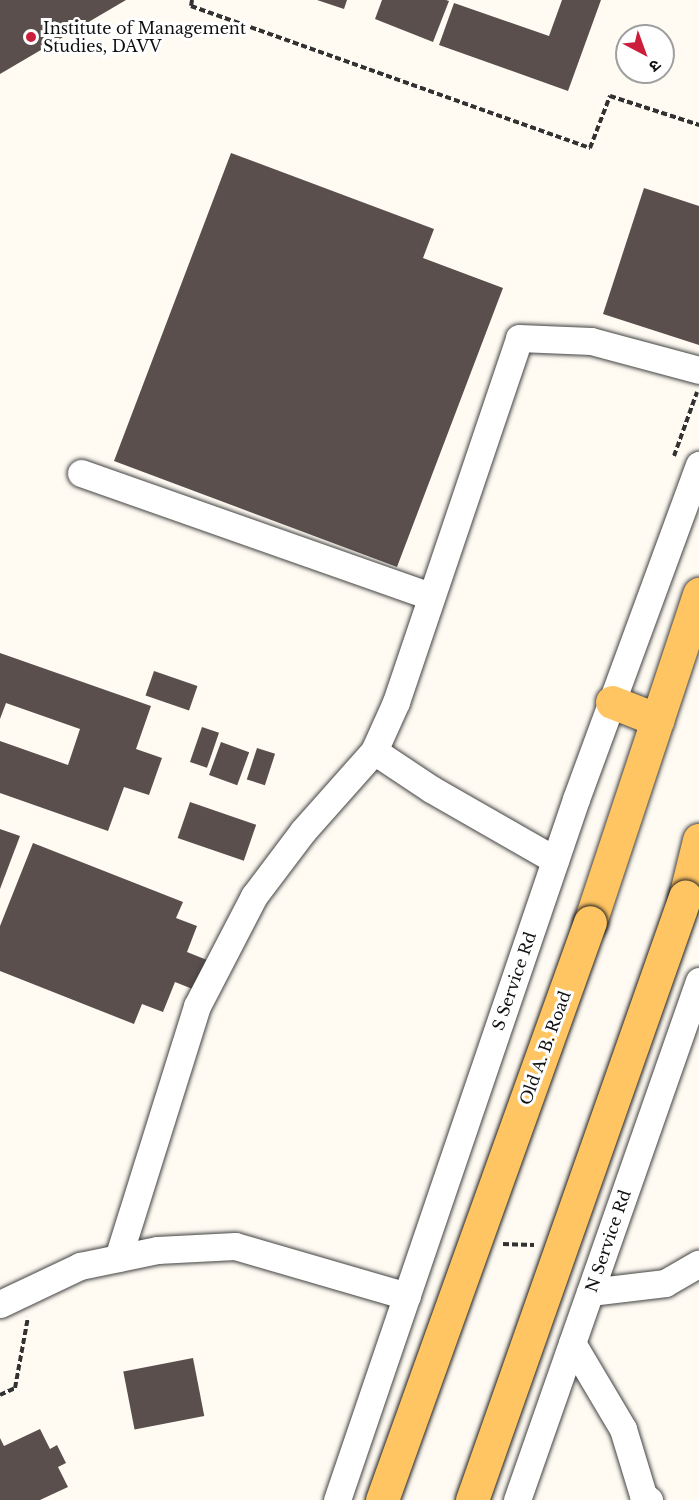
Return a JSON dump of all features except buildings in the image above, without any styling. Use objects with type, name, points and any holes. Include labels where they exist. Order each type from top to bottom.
[{"type":"main road","name":"Old A. B. Road","points":[[382,1500],[590,922],[699,594]]},
{"type":"main road","points":[[612,702],[658,720]]},
{"type":"main road","points":[[472,1500],[685,897],[699,840]]},
{"type":"street","points":[[118,1258],[197,1006],[254,896],[303,831],[375,751],[396,702],[519,338],[591,341],[699,370]]},
{"type":"street","name":"S Service Rd","points":[[337,1500],[555,860],[699,465]]},
{"type":"street","points":[[81,473],[431,597]]},
{"type":"street","points":[[375,751],[431,789],[555,860]]},
{"type":"street","name":"N Service Rd","points":[[517,1500],[699,981]]},
{"type":"street","points":[[0,1304],[80,1266],[157,1250],[235,1246],[407,1296]]},
{"type":"street","points":[[590,1292],[665,1284],[699,1263]]},
{"type":"street","points":[[572,1343],[622,1429],[643,1495],[649,1500]]},
{"type":"path","points":[[192,0],[191,6],[590,148],[610,96],[699,125]]},
{"type":"path","points":[[502,1244],[535,1245]]},
{"type":"path","points":[[0,1395],[15,1388],[32,1289]]},
{"type":"place","name":"Institute of Management Studies, DAVV","points":[[31,37]]}]
